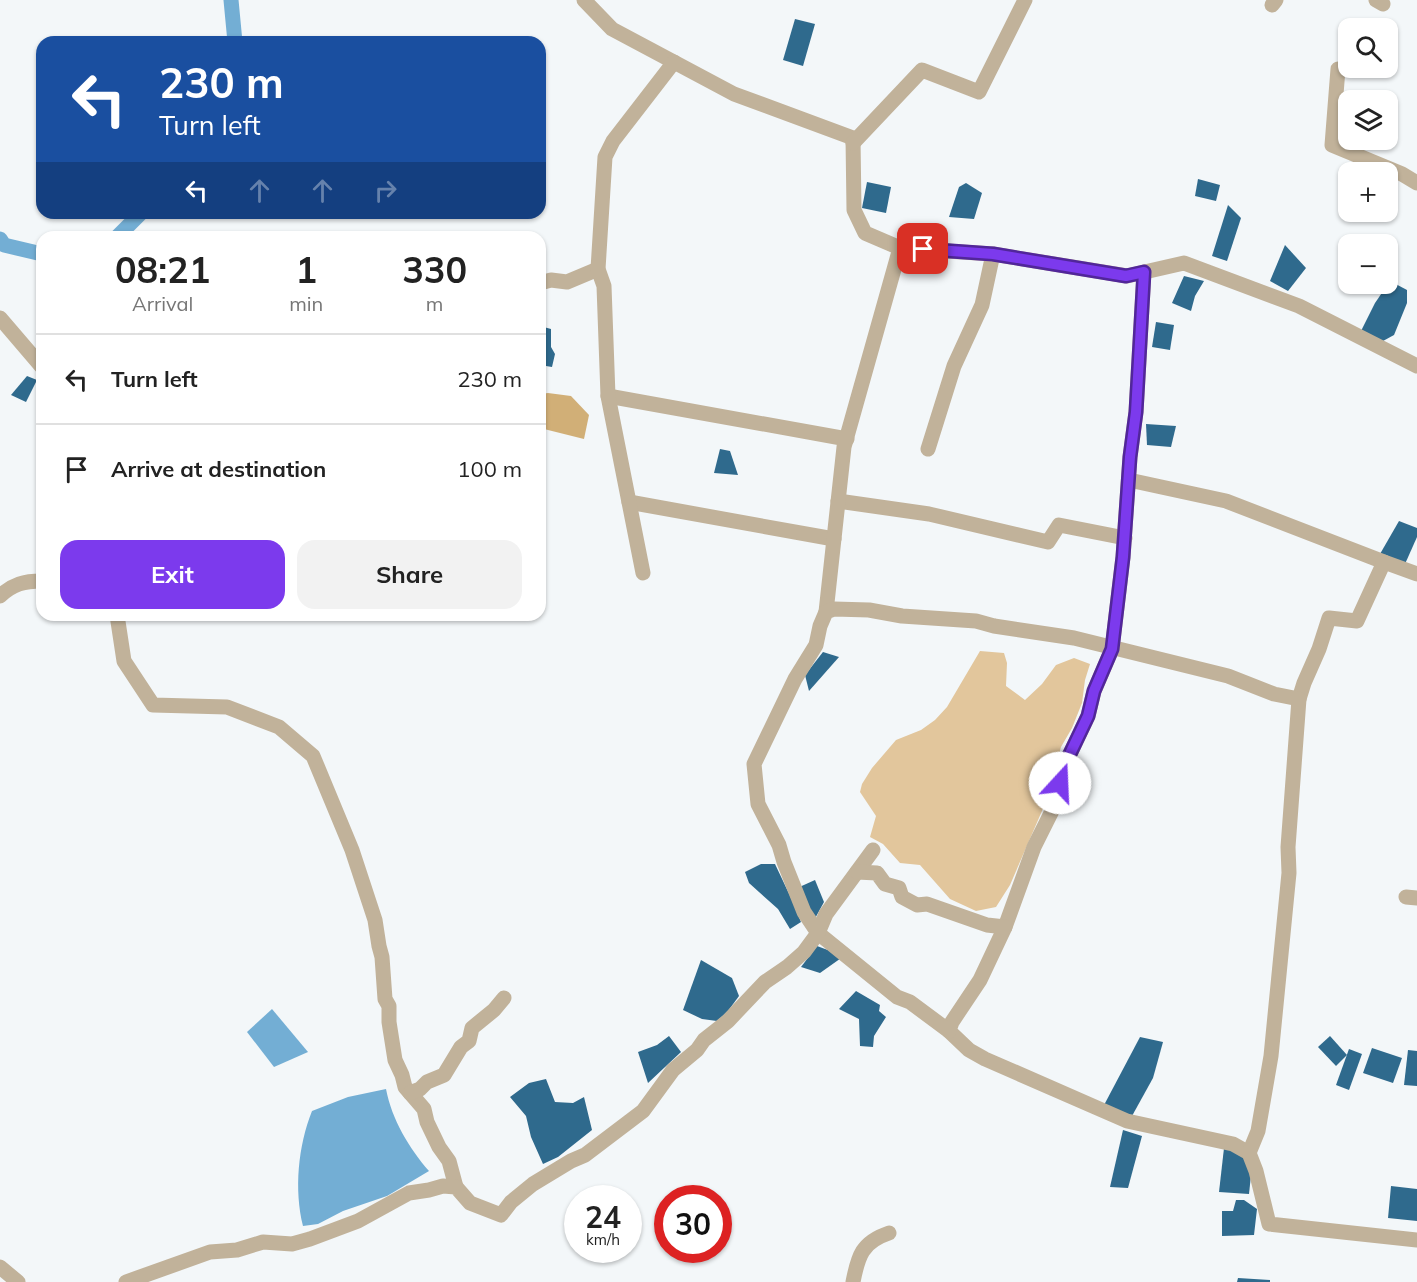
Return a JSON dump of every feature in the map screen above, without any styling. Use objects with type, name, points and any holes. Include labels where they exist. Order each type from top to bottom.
[{"type":"street","points":[[584,0],[612,29],[734,94],[853,138],[854,210],[865,233],[900,248],[993,254],[1126,276],[1184,263],[1299,306],[1417,366]]},
{"type":"street","points":[[853,143],[922,70],[979,92],[1025,0]]},
{"type":"street","points":[[643,573],[608,396],[604,286],[598,269],[605,157],[613,141],[674,62]]},
{"type":"street","points":[[1338,69],[1332,145],[1402,174],[1417,183]]},
{"type":"street","points":[[900,248],[847,439],[826,612],[816,645],[795,679],[754,764],[758,804],[779,845],[804,912],[818,933],[897,997],[910,1002],[949,1031],[969,1050],[985,1059],[1110,1115],[1160,1130],[1233,1144],[1249,1153],[1269,1224],[1417,1240]]},
{"type":"street","points":[[928,449],[954,366],[982,305],[993,254]]},
{"type":"street","points":[[546,281],[567,282],[598,269]]},
{"type":"street","points":[[949,1031],[952,1022],[980,980],[1005,927],[1034,847],[1055,805],[1068,758],[1088,716],[1094,691],[1112,649],[1125,538],[1139,369],[1144,272]]},
{"type":"street","points":[[0,318],[36,360]]},
{"type":"street","points":[[608,396],[847,439]]},
{"type":"street","points":[[1129,480],[1226,501],[1417,574]]},
{"type":"street","points":[[838,501],[929,514],[1047,542],[1059,525],[1125,538]]},
{"type":"street","points":[[629,502],[834,539]]},
{"type":"street","points":[[1249,1153],[1258,1131],[1263,1107],[1279,985],[1299,699],[1329,618],[1358,621],[1384,562]]},
{"type":"street","points":[[0,596],[11,586],[36,581]]},
{"type":"street","points":[[826,612],[834,609],[870,610],[902,616],[976,621],[994,626],[1074,638],[1112,649],[1162,658],[1228,676],[1274,694],[1299,699]]},
{"type":"street","points":[[118,621],[124,661],[153,705],[227,707],[279,727],[313,756],[352,850],[375,920],[395,1060],[405,1087],[424,1109],[427,1122],[449,1161],[456,1187],[470,1203],[501,1215],[511,1202],[533,1184],[592,1150],[643,1111],[673,1070],[728,1021],[765,982],[788,967],[804,952],[818,933],[826,914],[873,850]]},
{"type":"street","points":[[857,872],[877,873],[885,884],[899,888],[902,897],[917,904],[927,904],[987,925],[1005,927]]},
{"type":"street","points":[[411,1093],[444,1074],[461,1047],[469,1041],[472,1028],[494,1010],[504,998]]},
{"type":"street","points":[[126,1282],[210,1252],[237,1250],[263,1242],[292,1244],[310,1239],[358,1221],[409,1193],[443,1186],[456,1187]]},
{"type":"street","points":[[853,1282],[858,1258],[874,1238],[889,1233]]},
{"type":"street","points":[[0,1267],[18,1282]]},
{"type":"shaded area","points":[[546,393],[571,396],[589,415],[584,439],[546,430]]},
{"type":"shaded area","points":[[980,651],[1004,653],[1007,663],[1006,686],[1025,700],[1042,684],[1056,665],[1074,658],[1090,664],[1082,703],[1061,747],[1045,804],[1010,885],[996,907],[976,911],[950,899],[920,865],[900,863],[883,844],[870,837],[876,816],[860,792],[872,768],[896,740],[921,730],[947,707]]},
{"type":"water","points":[[272,1009],[308,1052],[274,1067],[247,1032]]},
{"type":"water","points":[[386,1089],[392,1112],[402,1133],[429,1171],[387,1196],[343,1211],[318,1224],[303,1226],[299,1198],[299,1168],[303,1139],[312,1111],[348,1097]]},
{"type":"building","points":[[795,19],[815,24],[803,66],[783,60]]},
{"type":"building","points":[[1198,179],[1220,185],[1216,201],[1195,196]]},
{"type":"building","points":[[867,182],[891,187],[886,213],[862,208]]},
{"type":"building","points":[[966,183],[982,193],[974,219],[949,217],[959,187]]},
{"type":"building","points":[[1228,205],[1241,218],[1227,261],[1212,256]]},
{"type":"building","points":[[1285,245],[1306,268],[1288,291],[1270,281]]},
{"type":"building","points":[[1184,276],[1204,281],[1195,296],[1191,311],[1172,303]]},
{"type":"building","points":[[1398,285],[1407,290],[1407,303],[1394,335],[1383,341],[1361,331],[1381,294],[1398,294]]},
{"type":"building","points":[[1156,322],[1174,325],[1170,350],[1152,347]]},
{"type":"building","points":[[546,328],[551,329],[551,347],[555,354],[552,367],[546,366]]},
{"type":"building","points":[[27,376],[36,380],[26,402],[11,395]]},
{"type":"building","points":[[1146,424],[1176,426],[1171,447],[1147,445]]},
{"type":"building","points":[[720,449],[730,451],[738,475],[714,473]]},
{"type":"building","points":[[1399,521],[1417,528],[1417,537],[1405,564],[1380,554]]},
{"type":"building","points":[[823,652],[839,657],[809,691],[805,675]]},
{"type":"building","points":[[761,864],[775,864],[792,900],[801,922],[790,929],[778,909],[749,883],[745,872]]},
{"type":"building","points":[[815,880],[824,902],[812,924],[795,889]]},
{"type":"building","points":[[817,946],[844,956],[820,973],[801,967]]},
{"type":"building","points":[[701,960],[732,978],[739,996],[717,1021],[702,1019],[683,1010]]},
{"type":"building","points":[[856,991],[880,1005],[879,1011],[886,1017],[874,1036],[873,1047],[860,1046],[859,1019],[839,1009]]},
{"type":"building","points":[[669,1036],[681,1052],[648,1083],[638,1052],[657,1045]]},
{"type":"building","points":[[1330,1036],[1347,1055],[1336,1066],[1318,1047]]},
{"type":"building","points":[[1140,1037],[1163,1042],[1153,1078],[1132,1116],[1103,1107]]},
{"type":"building","points":[[1372,1048],[1402,1058],[1393,1083],[1363,1073]]},
{"type":"building","points":[[1349,1049],[1362,1054],[1349,1090],[1336,1085]]},
{"type":"building","points":[[1408,1050],[1417,1051],[1417,1086],[1404,1085]]},
{"type":"building","points":[[546,1079],[555,1102],[573,1103],[584,1097],[592,1130],[558,1157],[543,1164],[531,1137],[526,1116],[510,1097],[529,1083]]},
{"type":"building","points":[[1123,1130],[1142,1136],[1128,1188],[1110,1187]]},
{"type":"building","points":[[1224,1148],[1241,1150],[1252,1166],[1249,1194],[1219,1192]]},
{"type":"building","points":[[1391,1186],[1417,1189],[1417,1221],[1388,1218]]},
{"type":"building","points":[[1236,1200],[1244,1200],[1257,1209],[1254,1235],[1222,1236],[1222,1211],[1233,1211]]},
{"type":"building","points":[[1238,1278],[1270,1280],[1270,1282],[1237,1282]]},
{"type":"waterway","points":[[231,0],[234,36]]},
{"type":"waterway","points":[[123,231],[135,219]]},
{"type":"waterway","points":[[0,239],[4,245],[36,253]]},
{"type":"route","points":[[923,249],[993,254],[1126,276],[1144,272],[1136,412],[1112,649],[1094,691],[1088,716],[1068,758],[1060,783]]}]
